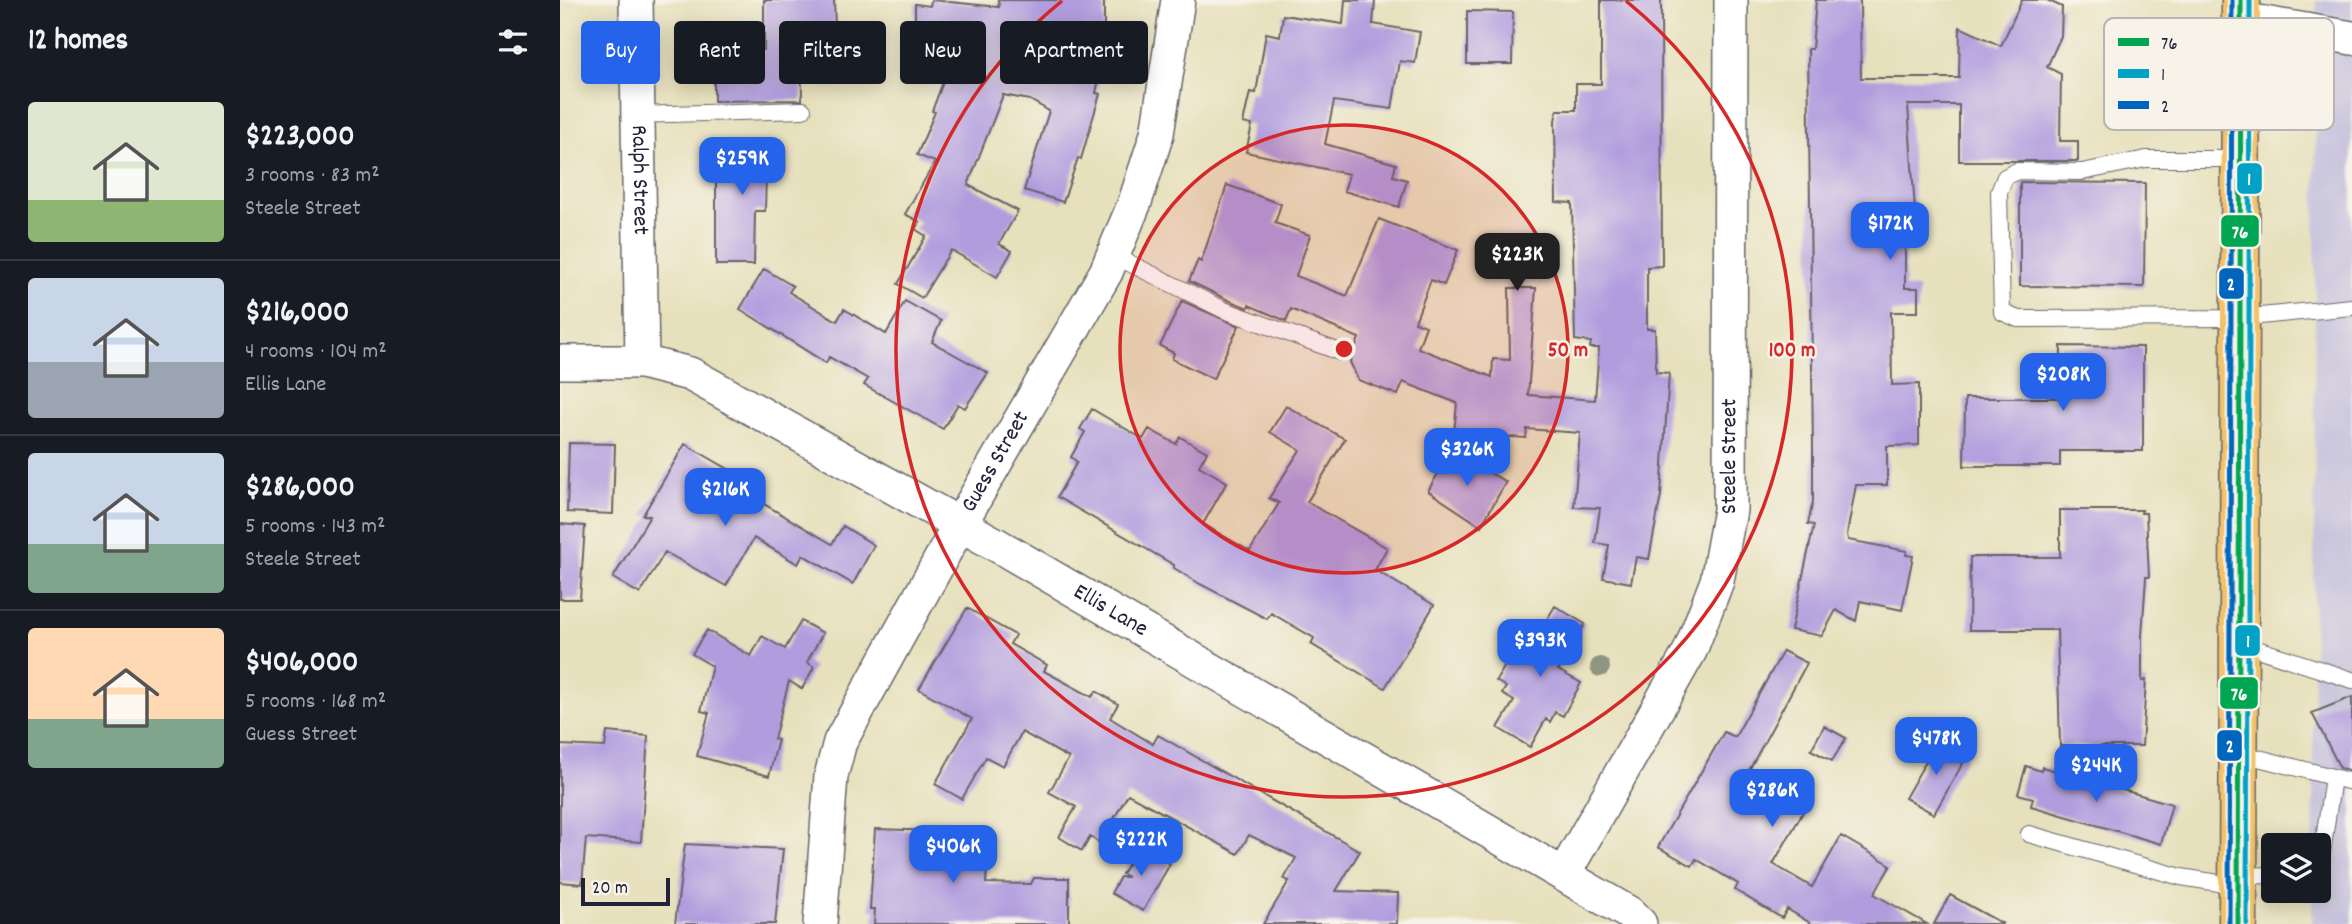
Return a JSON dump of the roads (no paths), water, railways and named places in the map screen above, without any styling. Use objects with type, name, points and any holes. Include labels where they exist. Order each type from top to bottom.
[{"type":"main road","points":[[2238,924],[2250,879],[2239,754],[2241,130]]},
{"type":"street","name":"Ralph Street","points":[[636,0],[642,362]]},
{"type":"street","name":"Guess Street","points":[[820,924],[831,776],[840,742],[1113,255],[1135,202],[1157,134],[1178,0]]},
{"type":"street","name":"Steele Street","points":[[1564,874],[1690,651],[1717,581],[1730,510],[1731,0]]},
{"type":"street","points":[[2241,10],[2273,18]]},
{"type":"street","points":[[2334,33],[2352,38]]},
{"type":"street","name":"Ellis Lane","points":[[560,362],[642,362],[690,374],[960,524],[1564,874],[1629,913],[1640,924]]},
{"type":"lane","points":[[636,115],[803,110]]},
{"type":"lane","points":[[2241,159],[2146,159],[2082,173],[2017,172],[2005,177],[1999,192],[2002,312],[2018,319],[2240,318],[2352,307]]},
{"type":"lane","points":[[1113,255],[1224,310],[1340,352]]},
{"type":"lane","points":[[2239,643],[2352,680]]},
{"type":"lane","points":[[2239,754],[2352,782]]},
{"type":"lane","points":[[2325,833],[2333,777]]},
{"type":"lane","points":[[2029,834],[2180,877],[2250,879]]}]
